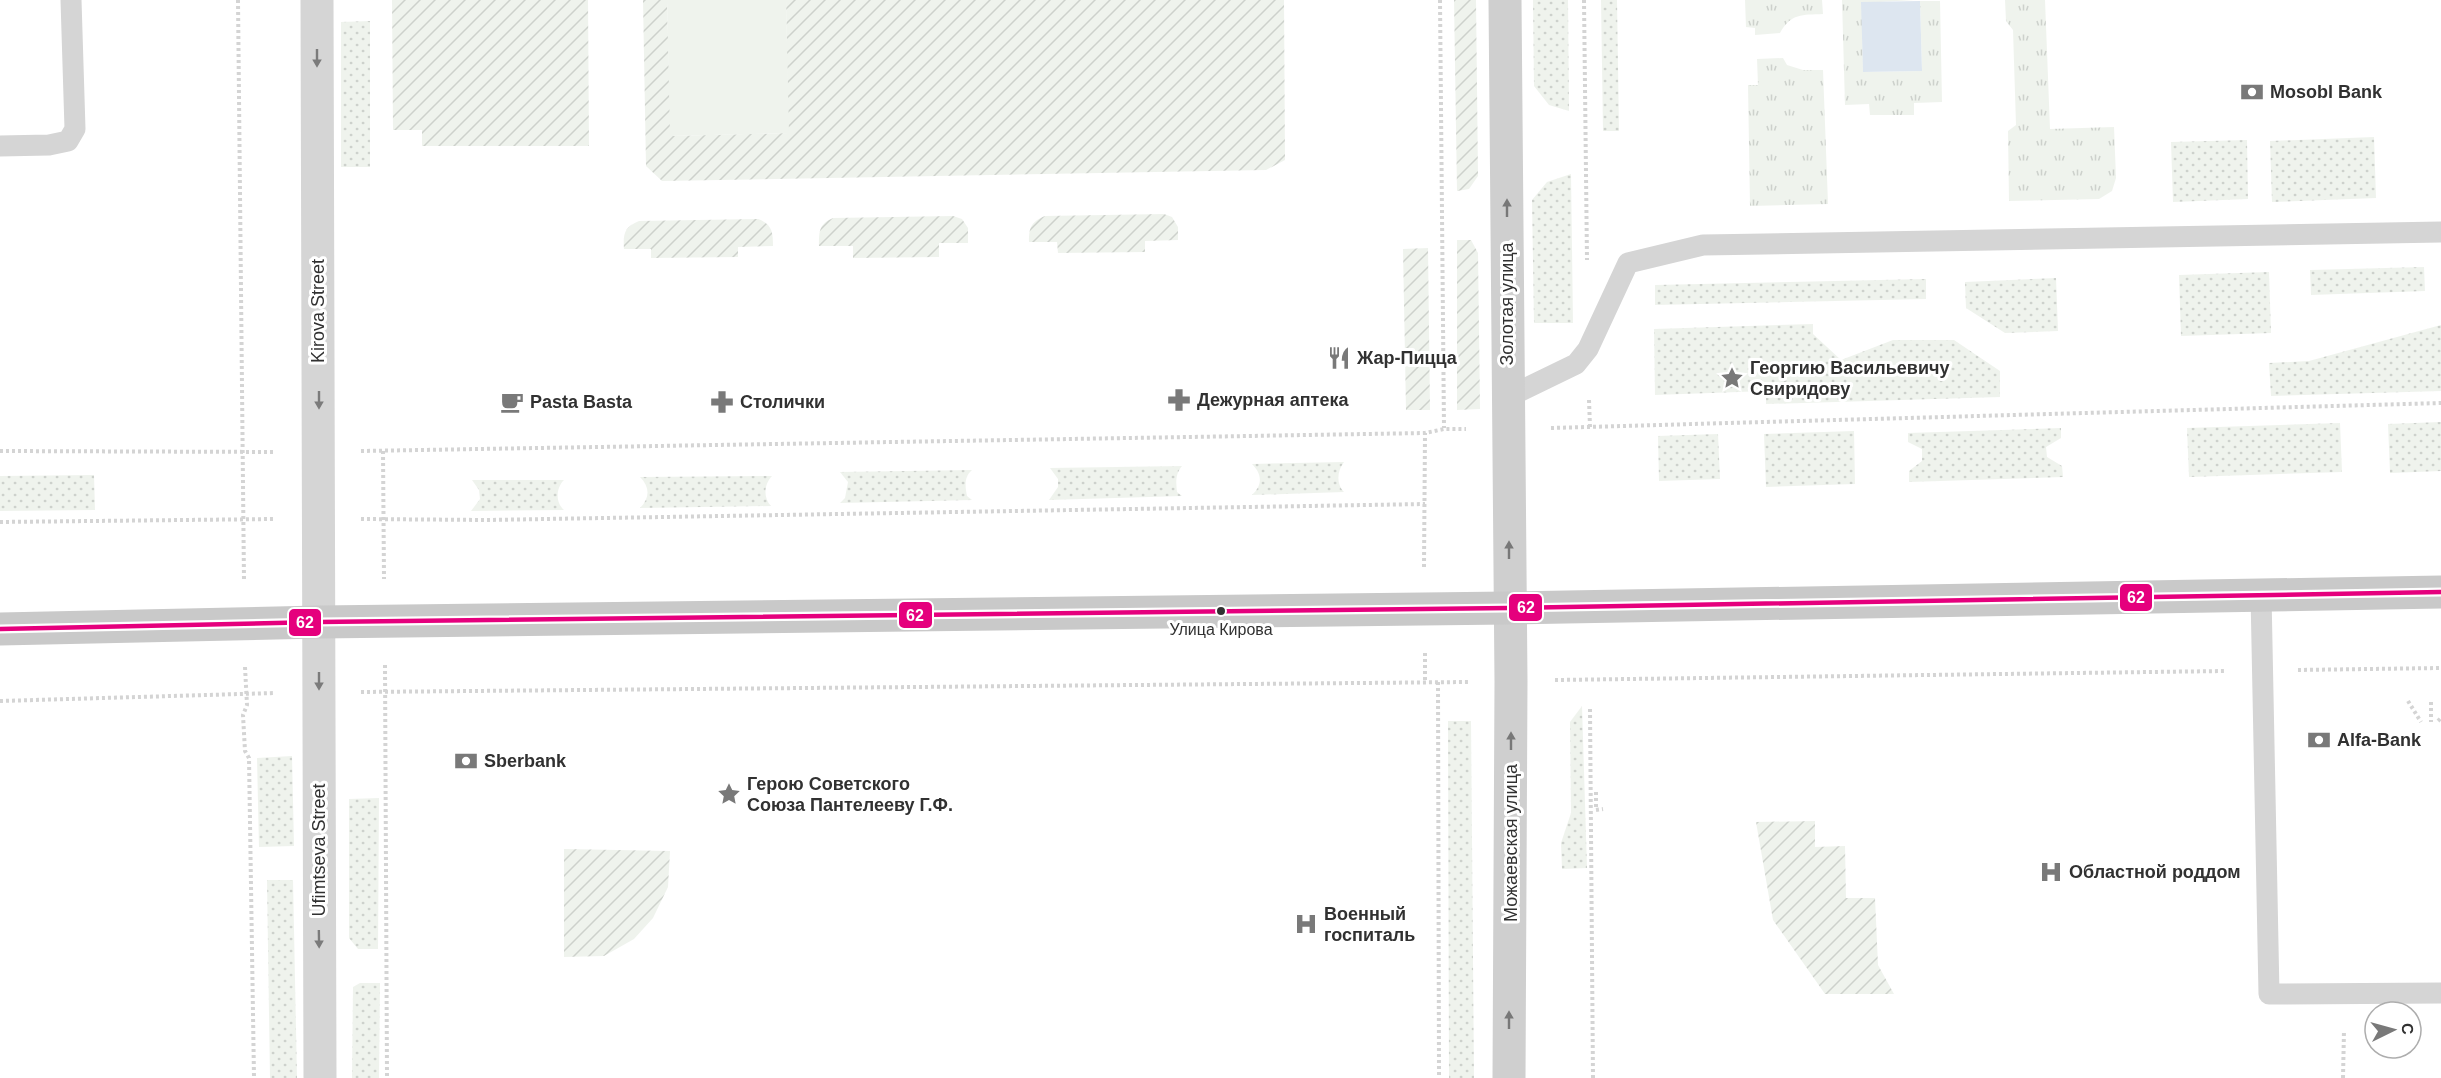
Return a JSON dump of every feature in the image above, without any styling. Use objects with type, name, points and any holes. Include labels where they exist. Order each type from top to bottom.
[{"type":"main road","points":[[0,629],[319,622],[1509,608],[2441,592]]},
{"type":"street","name":"Kirova Street","points":[[317,0],[319,622]]},
{"type":"street","name":"Золотая улица","points":[[1505,0],[1509,608]]},
{"type":"street","name":"Можаевская улица","points":[[1509,608],[1511,681],[1509,1078]]},
{"type":"street","name":"Ufimtseva Street","points":[[319,622],[320,1078]]},
{"type":"lane","points":[[0,146],[49,145],[68,141],[75,129],[71,0]]},
{"type":"lane","points":[[1508,397],[1576,364],[1587,349],[1628,263],[1703,245],[2441,232]]},
{"type":"lane","points":[[2261,594],[2269,994],[2441,993]]},
{"type":"path","points":[[238,0],[247,705],[243,715],[245,751],[249,758],[254,1078]]},
{"type":"path","points":[[1440,0],[1444,429]]},
{"type":"path","points":[[1584,0],[1587,261]]},
{"type":"path","points":[[1587,349],[1590,427]]},
{"type":"path","points":[[0,452],[383,451],[1425,433],[1444,429],[1590,427],[2441,403]]},
{"type":"path","points":[[1425,433],[1425,682]]},
{"type":"path","points":[[383,451],[387,1078]]},
{"type":"path","points":[[0,522],[243,519],[487,520],[1425,504]]},
{"type":"path","points":[[0,701],[246,693],[1438,682],[2441,668]]},
{"type":"path","points":[[1438,682],[1439,1078]]},
{"type":"path","points":[[2408,702],[2421,722]]},
{"type":"path","points":[[2431,702],[2431,722]]},
{"type":"path","points":[[1590,709],[1593,1078]]},
{"type":"path","points":[[1596,792],[1596,810],[1603,809]]},
{"type":"path","points":[[2343,1078],[2344,1027]]},
{"type":"green space","points":[[392,0],[588,0],[589,146],[422,146],[422,130],[393,130]]},
{"type":"green space","points":[[643,0],[667,0],[671,136],[788,133],[786,0],[1284,0],[1285,160],[1266,170],[662,181],[646,166]]},
{"type":"green space","points":[[667,0],[786,0],[789,133],[670,136]]},
{"type":"green space","points":[[1454,0],[1476,0],[1478,176],[1469,189],[1457,191]]},
{"type":"green space","points":[[1533,0],[1568,0],[1569,111],[1549,105],[1534,86]]},
{"type":"green space","points":[[1601,0],[1617,0],[1619,131],[1603,131]]},
{"type":"green space","points":[[1745,0],[1822,0],[1823,14],[1793,18],[1780,33],[1755,35],[1755,28],[1746,27]]},
{"type":"green space","points":[[1842,0],[1914,0],[1862,3],[1863,72],[1922,71],[1920,1],[1940,1],[1942,102],[1914,103],[1914,115],[1870,115],[1869,104],[1845,105]]},
{"type":"green space","points":[[2005,0],[2045,0],[2050,129],[2114,127],[2116,178],[2112,191],[2099,199],[2009,201],[2008,131],[2016,125],[2013,30],[2006,21]]},
{"type":"green space","points":[[370,21],[370,167],[341,167],[341,22]]},
{"type":"green space","points":[[1783,58],[1787,65],[1803,70],[1823,70],[1828,204],[1750,206],[1748,85],[1758,85],[1757,59]]},
{"type":"green space","points":[[2374,137],[2376,198],[2272,202],[2270,141]]},
{"type":"green space","points":[[2247,140],[2248,199],[2173,202],[2171,142]]},
{"type":"green space","points":[[1571,174],[1573,323],[1534,323],[1532,200],[1547,182]]},
{"type":"green space","points":[[1164,214],[1172,217],[1178,227],[1178,240],[1145,241],[1145,252],[1058,253],[1057,242],[1029,242],[1032,226],[1045,216]]},
{"type":"green space","points":[[953,216],[962,219],[968,228],[968,243],[939,243],[939,257],[853,258],[853,246],[819,246],[821,229],[833,218]]},
{"type":"green space","points":[[758,219],[771,229],[773,246],[738,247],[738,257],[651,258],[651,249],[624,249],[627,229],[639,221]]},
{"type":"green space","points":[[1457,240],[1471,240],[1478,253],[1480,409],[1457,410]]},
{"type":"green space","points":[[1428,248],[1430,410],[1406,410],[1403,249]]},
{"type":"green space","points":[[2424,267],[2425,291],[2311,295],[2310,270]]},
{"type":"green space","points":[[2269,272],[2271,333],[2181,336],[2179,275]]},
{"type":"green space","points":[[2056,278],[2058,331],[2005,333],[1966,308],[1965,282]]},
{"type":"green space","points":[[1926,279],[1926,299],[1655,305],[1655,285]]},
{"type":"green space","points":[[1813,324],[1813,334],[1841,360],[1893,340],[1954,340],[2000,371],[2000,397],[1766,404],[1766,391],[1655,395],[1654,329]]},
{"type":"green space","points":[[2441,325],[2441,391],[2271,396],[2269,363],[2309,361]]},
{"type":"green space","points":[[2441,422],[2441,471],[2390,473],[2388,424]]},
{"type":"green space","points":[[2340,423],[2342,472],[2189,477],[2187,428]]},
{"type":"green space","points":[[2061,428],[2061,438],[2046,447],[2047,457],[2062,466],[2063,477],[1909,482],[1909,471],[1922,461],[1922,449],[1908,442],[1908,433]]},
{"type":"green space","points":[[1854,431],[1855,484],[1766,487],[1764,434]]},
{"type":"green space","points":[[1718,434],[1720,479],[1659,481],[1658,436]]},
{"type":"green space","points":[[1344,462],[1338,477],[1344,492],[1252,495],[1260,480],[1252,464]]},
{"type":"green space","points":[[1182,466],[1176,482],[1177,492],[1182,496],[1049,500],[1058,487],[1058,479],[1050,468]]},
{"type":"green space","points":[[972,470],[966,479],[966,485],[967,496],[972,500],[840,503],[845,498],[848,482],[840,472]]},
{"type":"green space","points":[[94,475],[95,510],[0,511],[0,476]]},
{"type":"green space","points":[[772,476],[767,483],[766,491],[768,503],[771,506],[640,508],[648,493],[640,477]]},
{"type":"green space","points":[[472,480],[564,480],[559,487],[558,495],[559,503],[564,510],[471,511],[480,499],[479,490]]},
{"type":"green space","points":[[1582,706],[1587,868],[1562,869],[1561,843],[1571,813],[1570,722]]},
{"type":"green space","points":[[1448,721],[1471,721],[1474,1078],[1449,1078]]},
{"type":"green space","points":[[292,756],[294,846],[259,847],[257,758]]},
{"type":"green space","points":[[379,798],[378,949],[358,949],[349,938],[349,799]]},
{"type":"green space","points":[[1815,821],[1815,847],[1845,846],[1846,898],[1875,898],[1878,965],[1894,994],[1825,994],[1773,920],[1756,822]]},
{"type":"green space","points":[[564,849],[670,851],[668,887],[653,918],[634,939],[604,956],[564,957]]},
{"type":"green space","points":[[267,880],[293,880],[297,1078],[270,1078]]},
{"type":"green space","points":[[360,983],[380,983],[379,1078],[352,1078],[353,987]]},
{"type":"shaded area","points":[[1920,1],[1922,71],[1863,72],[1861,2]]},
{"type":"transit line","name":"62","points":[[0,629],[319,622],[1509,608],[2441,592]]},
{"type":"place","name":"Mosobl Bank","points":[[2252,92]]},
{"type":"place","name":"Жар-Пицца","points":[[1339,358]]},
{"type":"place","name":"Георгию Васильевичу Свиридову","points":[[1732,378]]},
{"type":"place","name":"Дежурная аптека","points":[[1179,400]]},
{"type":"place","name":"Pasta Basta","points":[[512,402]]},
{"type":"place","name":"Столички","points":[[722,402]]},
{"type":"place","name":"Улица Кирова","points":[[1221,611]]},
{"type":"place","name":"Alfa-Bank","points":[[2319,740]]},
{"type":"place","name":"Sberbank","points":[[466,761]]},
{"type":"place","name":"Герою Советского Союза Пантелееву Г.Ф.","points":[[729,794]]},
{"type":"place","name":"Областной роддом","points":[[2051,872]]},
{"type":"place","name":"Военный госпиталь","points":[[1306,924]]}]
